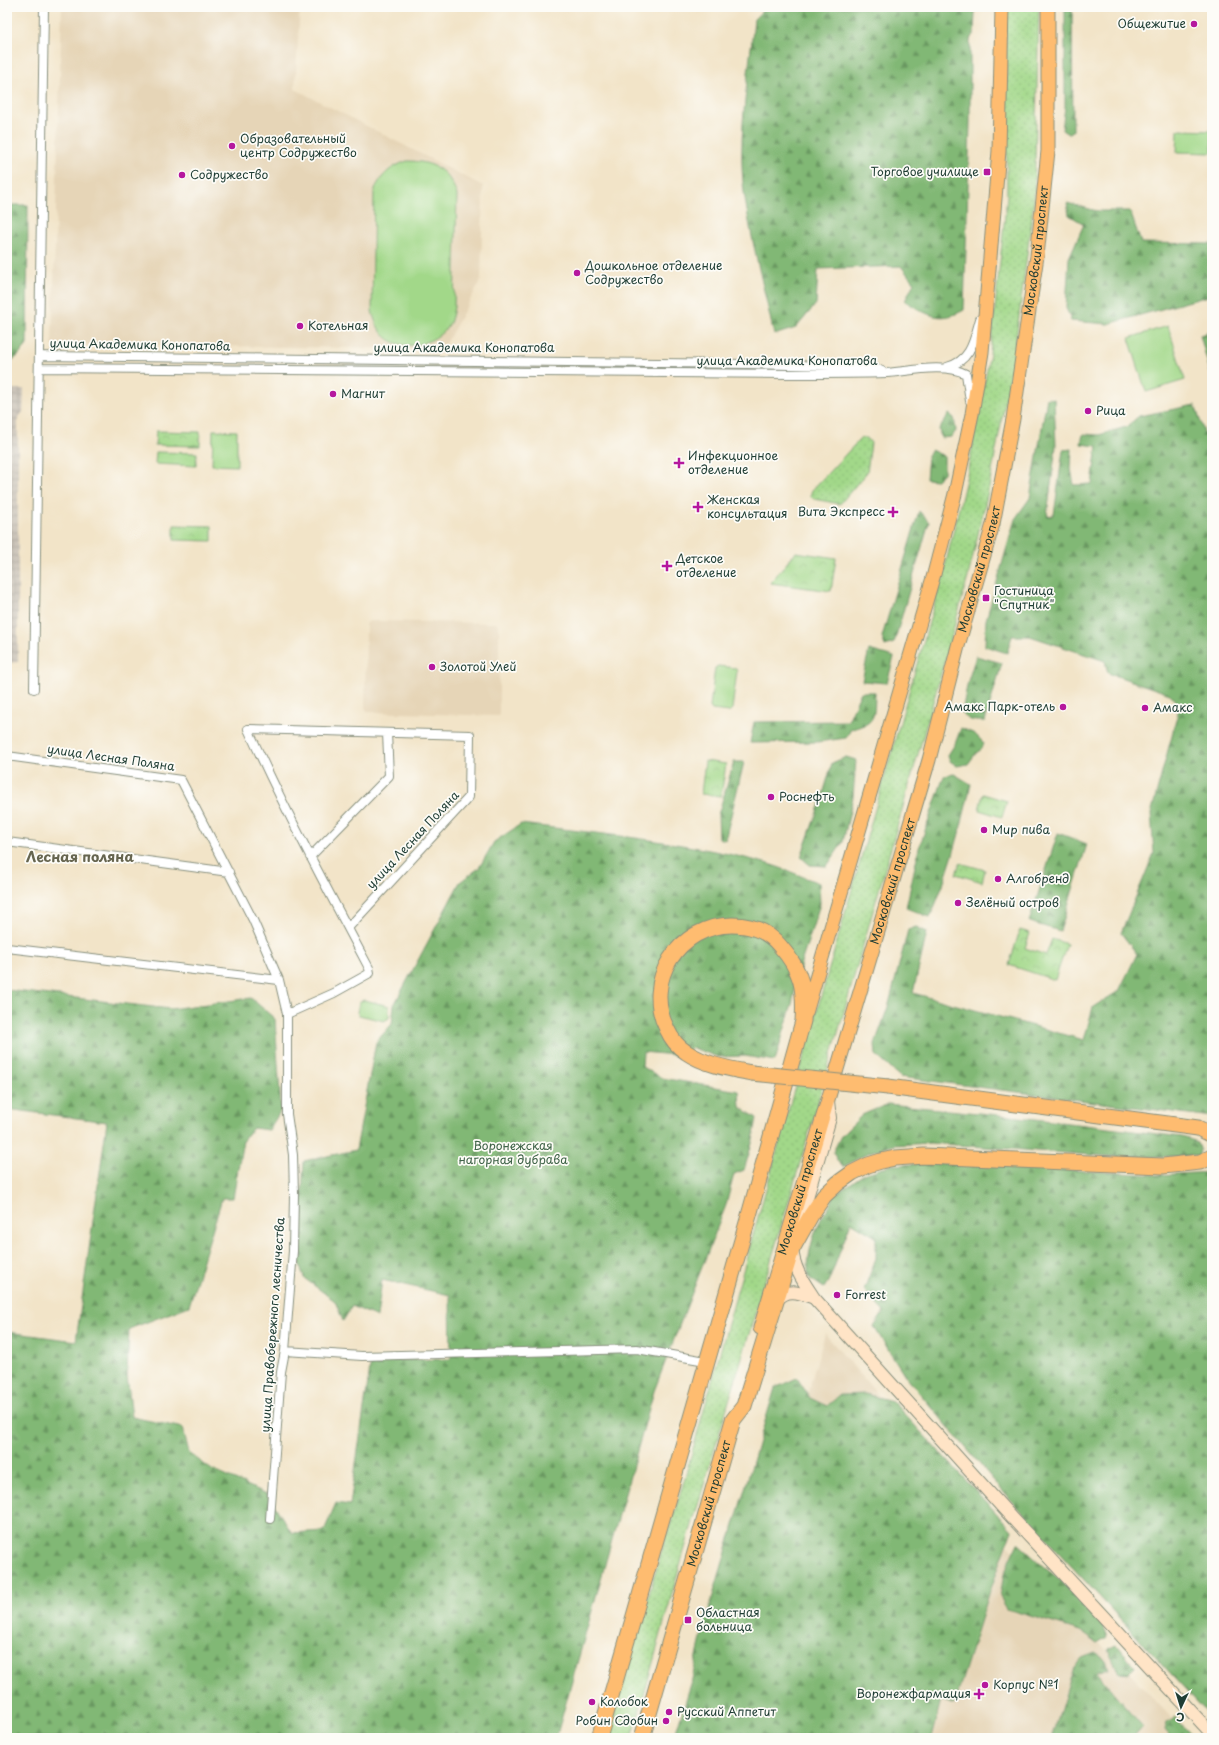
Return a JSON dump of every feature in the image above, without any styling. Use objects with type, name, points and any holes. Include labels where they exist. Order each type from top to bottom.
[{"type":"highway","points":[[598,1738],[748,1219],[803,1021],[803,990],[798,969],[775,939],[764,932],[752,927],[724,925],[700,932],[679,946],[671,956],[666,966],[660,988],[660,1012],[670,1036],[686,1052],[698,1058],[730,1069],[752,1073],[888,1087],[1205,1129],[1212,1136]]},
{"type":"highway","points":[[733,1420],[744,1406],[792,1249],[824,1196],[852,1173],[868,1165],[881,1161],[895,1158],[924,1156],[1163,1166],[1208,1160]]},
{"type":"highway","name":"Московский проспект","points":[[642,1738],[733,1420]]},
{"type":"main road","name":"Московский проспект","points":[[733,1420],[929,760],[958,646],[993,524],[1013,419],[1037,256],[1048,151],[1048,7]]},
{"type":"main road","points":[[803,1021],[934,574],[955,494],[972,414],[982,352],[999,151],[1002,9]]},
{"type":"street","points":[[34,689],[40,368],[44,7]]},
{"type":"street","points":[[940,369],[955,365],[962,360],[972,348],[987,297]]},
{"type":"street","name":"улица Академика Конопатова","points":[[40,356],[747,364],[873,367],[886,373]]},
{"type":"street","name":"улица Академика Конопатова","points":[[40,368],[791,374],[886,373],[940,369]]},
{"type":"street","points":[[940,369],[958,370],[966,374],[972,414]]},
{"type":"street","points":[[287,1014],[300,1010],[370,974],[369,968],[310,857],[248,729],[387,732],[389,776],[310,857]]},
{"type":"street","name":"улица Лесная Поляна","points":[[348,928],[469,797],[470,735],[387,732]]},
{"type":"street","name":"улица Лесная Поляна","points":[[7,756],[181,780],[253,920],[280,980],[287,1014]]},
{"type":"street","points":[[7,842],[229,872]]},
{"type":"street","points":[[7,948],[280,980]]},
{"type":"street","name":"улица Правобережного лесничества","points":[[270,1519],[281,1372],[285,1351],[293,1251],[293,1155],[287,1114],[287,1014]]},
{"type":"street","points":[[828,1098],[830,1118],[792,1249],[796,1270],[814,1298],[999,1503],[1212,1734]]},
{"type":"street","points":[[776,1300],[786,1292],[791,1291],[814,1298]]},
{"type":"street","points":[[285,1351],[362,1356],[637,1349],[706,1361]]},
{"type":"shaded area","name":"Образовательный центр Содружество","points":[[62,7],[300,7],[295,89],[483,186],[481,280],[443,349],[52,344]]},
{"type":"shaded area","points":[[7,389],[24,389],[23,412],[18,418],[18,662],[7,663]]},
{"type":"shaded area","name":"Золотой Улей","points":[[369,621],[496,623],[499,625],[499,716],[368,712],[365,708],[366,624]]},
{"type":"shaded area","points":[[825,1334],[1010,1546],[1093,1638],[1111,1653],[1190,1738],[706,1738]]},
{"type":"green space","points":[[766,7],[973,7],[975,11],[974,35],[970,39],[970,123],[964,310],[947,316],[933,316],[905,301],[914,283],[901,266],[818,269],[816,304],[796,328],[774,335],[750,228],[742,171],[744,106],[754,19]]},
{"type":"green space","points":[[1006,7],[1039,7],[1034,200],[1014,355],[989,487],[968,577],[939,681],[814,1116],[680,1565],[632,1738],[607,1738],[659,1560],[682,1488],[788,1111],[944,571],[967,475],[990,354],[1007,197]]},
{"type":"green space","points":[[1065,7],[1072,7],[1073,131],[1068,134],[1062,130],[1065,107]]},
{"type":"green space","points":[[1178,130],[1212,131],[1212,153],[1177,152]]},
{"type":"green space","points":[[407,161],[416,161],[432,165],[445,173],[454,186],[457,195],[454,307],[451,321],[444,331],[428,342],[408,345],[398,344],[390,340],[382,333],[376,323],[372,311],[374,191],[380,180],[387,172]]},
{"type":"green space","points":[[1067,203],[1097,211],[1130,211],[1141,243],[1212,244],[1212,295],[1108,324],[1071,321],[1066,307],[1069,258],[1084,224],[1069,215]]},
{"type":"green space","points":[[7,205],[28,205],[27,345],[18,356],[7,364]]},
{"type":"green space","points":[[1168,326],[1185,380],[1146,392],[1129,338]]},
{"type":"green space","points":[[1212,331],[1212,379],[1200,335]]},
{"type":"green space","points":[[1047,398],[1054,399],[1056,446],[1047,516],[1054,515],[1063,450],[1072,449],[1071,469],[1074,485],[1092,484],[1097,446],[1081,444],[1083,434],[1099,435],[1126,427],[1139,416],[1195,405],[1212,456],[1212,1117],[900,1077],[876,1055],[875,1044],[889,1004],[908,930],[916,927],[927,932],[913,993],[1084,1040],[1093,1007],[1119,991],[1137,954],[1121,933],[1154,853],[1151,814],[1180,705],[1170,694],[1108,673],[1105,661],[1030,636],[1012,636],[1007,653],[985,646],[986,620],[1015,519],[1030,498]]},
{"type":"green space","points":[[949,414],[954,418],[956,431],[951,437],[941,438],[939,429]]},
{"type":"green space","points":[[213,430],[237,431],[237,466],[212,465]]},
{"type":"green space","points":[[156,431],[200,432],[200,446],[155,445]]},
{"type":"green space","points":[[861,438],[867,438],[871,443],[867,472],[840,504],[814,499],[810,496],[812,490]]},
{"type":"green space","points":[[931,450],[944,456],[944,473],[937,480],[926,479],[928,456]]},
{"type":"green space","points":[[156,452],[197,453],[196,466],[155,464]]},
{"type":"green space","points":[[919,511],[929,522],[894,643],[885,646],[882,637]]},
{"type":"green space","points":[[174,525],[212,526],[212,541],[174,540]]},
{"type":"green space","points":[[796,552],[836,558],[831,591],[770,583]]},
{"type":"green space","points":[[869,650],[894,657],[887,683],[862,681]]},
{"type":"green space","points":[[976,656],[1002,663],[985,721],[974,721],[967,718],[962,712],[968,681]]},
{"type":"green space","points":[[718,666],[735,668],[737,671],[732,709],[729,712],[712,710],[710,707],[715,668]]},
{"type":"green space","points":[[861,692],[875,692],[874,713],[870,721],[866,724],[851,729],[846,738],[817,742],[750,743],[754,722],[848,721]]},
{"type":"green space","points":[[961,728],[975,734],[984,743],[982,749],[976,753],[968,764],[957,766],[950,761],[948,755],[955,744]]},
{"type":"green space","points":[[846,757],[856,760],[853,797],[843,842],[827,866],[810,865],[801,857],[822,798],[832,763]]},
{"type":"green space","points":[[705,761],[726,764],[721,796],[701,794]]},
{"type":"green space","points":[[734,762],[744,762],[725,840],[719,838],[718,815]]},
{"type":"green space","points":[[954,774],[971,784],[954,852],[930,917],[906,908],[919,848],[944,776]]},
{"type":"green space","points":[[983,794],[1007,801],[1002,817],[979,810]]},
{"type":"green space","name":"Воронежская нагорная дубрава","points":[[521,824],[672,843],[761,862],[819,883],[820,904],[801,963],[792,1004],[775,1061],[745,1056],[718,1057],[693,1048],[674,1055],[643,1052],[642,1067],[662,1078],[739,1091],[740,1107],[757,1118],[753,1140],[744,1170],[734,1174],[726,1205],[654,1391],[556,1738],[7,1738],[7,1332],[76,1341],[107,1122],[7,1109],[7,990],[170,1009],[251,998],[275,1019],[281,1110],[269,1130],[253,1128],[243,1140],[233,1198],[222,1198],[189,1306],[129,1329],[127,1375],[132,1417],[183,1428],[189,1453],[212,1470],[267,1494],[292,1533],[324,1531],[336,1503],[350,1505],[371,1361],[451,1359],[450,1295],[382,1280],[377,1317],[352,1306],[343,1321],[335,1301],[304,1278],[298,1259],[304,1161],[356,1150],[376,1042],[392,1024],[394,1005],[460,882],[479,868],[494,842]]},
{"type":"green space","points":[[1058,833],[1087,844],[1060,931],[1029,922]]},
{"type":"green space","points":[[960,863],[985,870],[982,882],[956,874]]},
{"type":"green space","points":[[1020,930],[1030,933],[1025,948],[1046,955],[1052,939],[1067,944],[1055,980],[1009,965]]},
{"type":"green space","points":[[364,1000],[389,1006],[389,1018],[384,1021],[359,1015],[357,1013],[359,1002]]},
{"type":"green space","points":[[888,1104],[1019,1117],[1182,1137],[1198,1142],[1200,1149],[1199,1155],[1191,1156],[1119,1157],[930,1143],[894,1145],[870,1152],[843,1167],[838,1162],[833,1152],[841,1136],[862,1115]]},
{"type":"green space","points":[[942,1163],[1157,1175],[1212,1172],[1212,1718],[1011,1501],[906,1377],[874,1327],[884,1312],[864,1290],[876,1258],[876,1237],[851,1222],[830,1278],[824,1288],[808,1277],[809,1255],[815,1233],[834,1195],[864,1174],[892,1165]]},
{"type":"green space","points":[[797,1378],[810,1398],[827,1406],[840,1395],[865,1394],[892,1401],[1012,1530],[989,1594],[954,1705],[941,1700],[931,1738],[674,1738],[691,1684],[703,1629],[775,1388]]},
{"type":"green space","points":[[1018,1543],[1045,1568],[1070,1587],[1100,1620],[1107,1637],[1097,1643],[1080,1631],[1007,1609],[1000,1597],[1004,1573]]},
{"type":"green space","points":[[1116,1645],[1135,1667],[1128,1673],[1119,1672],[1108,1649]]},
{"type":"green space","points":[[1095,1653],[1106,1660],[1109,1668],[1096,1672],[1143,1727],[1133,1738],[1052,1738],[1073,1670],[1082,1658]]},
{"type":"green space","points":[[1175,1717],[1194,1738],[1172,1738],[1165,1730],[1167,1722]]},
{"type":"place","name":"Общежитие","points":[[1194,24]]},
{"type":"place","name":"Образовательный центр Содружество","points":[[232,146]]},
{"type":"place","name":"Торговое училище","points":[[987,172]]},
{"type":"place","name":"Содружество","points":[[182,175]]},
{"type":"place","name":"Дошкольное отделение Содружество","points":[[577,273]]},
{"type":"place","name":"Котельная","points":[[300,326]]},
{"type":"place","name":"Магнит","points":[[333,394]]},
{"type":"place","name":"Рица","points":[[1088,411]]},
{"type":"place","name":"Инфекционное отделение","points":[[679,463]]},
{"type":"place","name":"Женская консультация","points":[[698,507]]},
{"type":"place","name":"Вита Экспресс","points":[[893,512]]},
{"type":"place","name":"Детское отделение","points":[[667,566]]},
{"type":"place","name":"Гостиница \"Спутник\"","points":[[986,598]]},
{"type":"place","name":"Золотой Улей","points":[[432,667]]},
{"type":"place","name":"Амакс Парк-отель","points":[[1063,707]]},
{"type":"place","name":"Амакс","points":[[1145,708]]},
{"type":"place","name":"Роснефть","points":[[771,797]]},
{"type":"place","name":"Мир пива","points":[[984,830]]},
{"type":"place","name":"Алгобренд","points":[[998,879]]},
{"type":"place","name":"Зелёный остров","points":[[958,903]]},
{"type":"place","name":"Forrest","points":[[837,1295]]},
{"type":"place","name":"Областная больница","points":[[688,1620]]},
{"type":"place","name":"Корпус №1","points":[[985,1685]]},
{"type":"place","name":"Воронежфармация","points":[[979,1694]]},
{"type":"place","name":"Колобок","points":[[592,1702]]},
{"type":"place","name":"Русский Аппетит","points":[[669,1712]]},
{"type":"place","name":"Робин Сдобин","points":[[666,1721]]},
{"type":"district","name":"Лесная поляна","points":[[80,857]]}]
